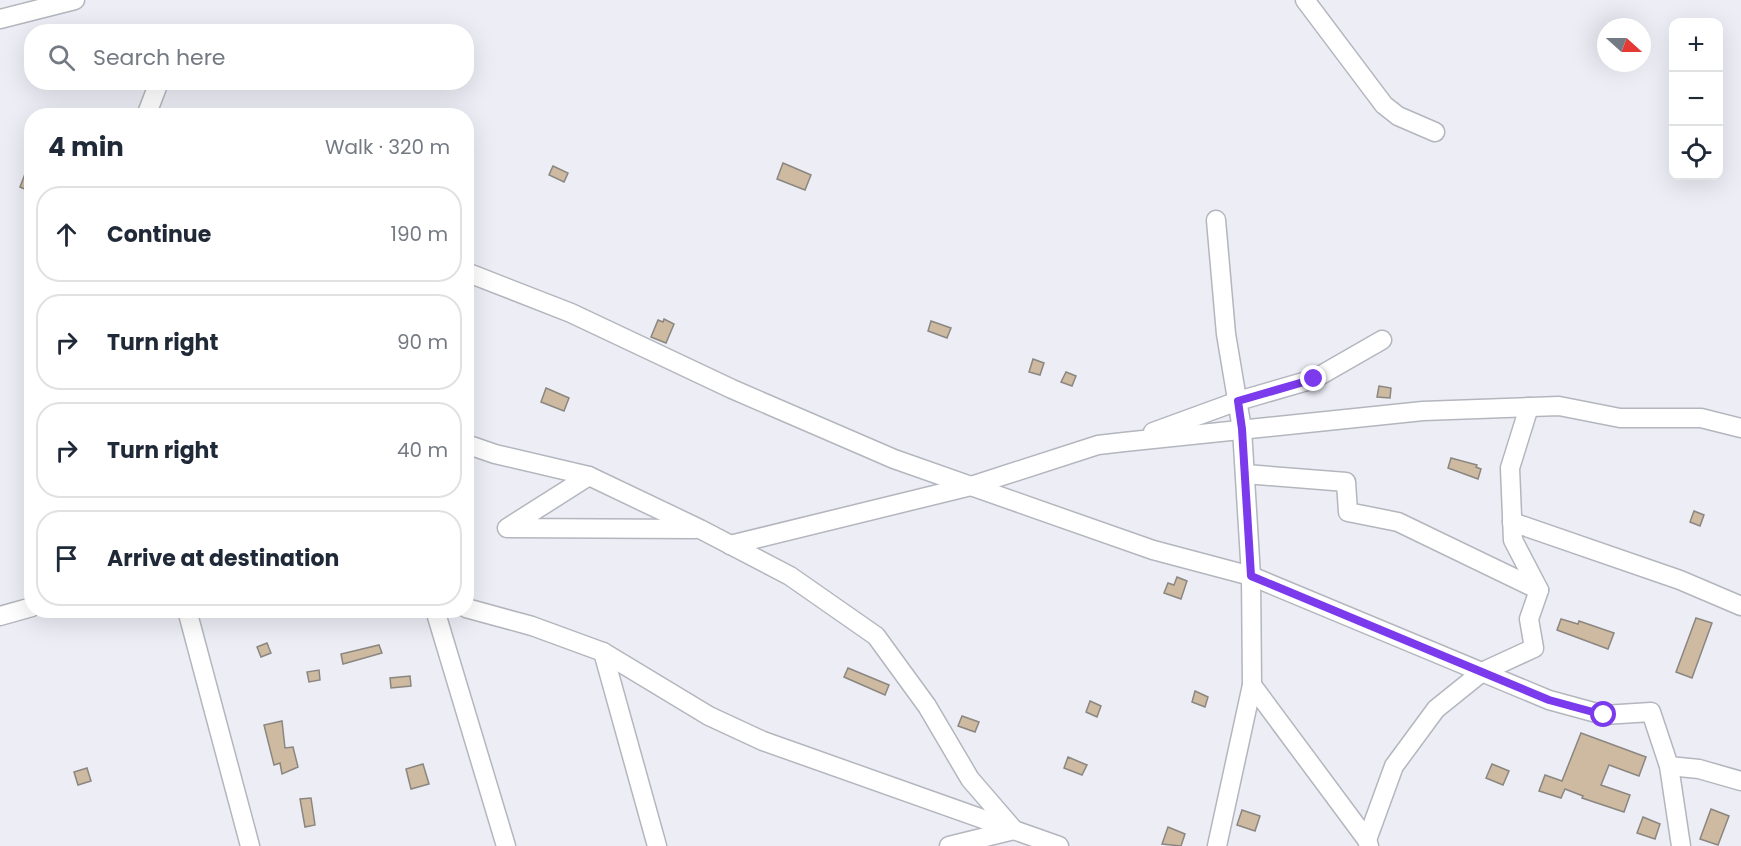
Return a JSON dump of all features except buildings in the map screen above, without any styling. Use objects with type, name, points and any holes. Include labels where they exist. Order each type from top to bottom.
[{"type":"street","points":[[0,19],[75,0]]},
{"type":"street","points":[[1305,0],[1384,105],[1398,116],[1435,132]]},
{"type":"street","points":[[149,108],[156,90]]},
{"type":"street","points":[[1216,220],[1226,334],[1242,429],[1251,576],[1252,685],[1217,846]]},
{"type":"street","points":[[474,275],[571,313],[732,388],[894,459],[1154,550],[1251,576],[1549,700],[1604,715],[1651,712],[1669,766],[1681,846]]},
{"type":"street","points":[[1124,442],[1238,401],[1314,379],[1382,340]]},
{"type":"street","points":[[730,545],[971,486],[1098,445],[1423,411],[1558,406],[1620,418],[1701,418],[1741,428]]},
{"type":"street","points":[[1368,843],[1394,766],[1436,709],[1482,672],[1534,648],[1529,619],[1539,590],[1513,540],[1510,468],[1529,407]]},
{"type":"street","points":[[474,447],[495,454],[589,476],[700,529],[790,576],[876,636],[927,706],[970,779],[1014,830]]},
{"type":"street","points":[[1245,474],[1346,482],[1348,512],[1398,522],[1539,590]]},
{"type":"street","points":[[589,476],[507,528],[700,529]]},
{"type":"street","points":[[1512,522],[1680,580],[1741,606]]},
{"type":"street","points":[[0,616],[24,609]]},
{"type":"street","points":[[474,611],[532,626],[603,652],[709,716],[764,741],[1059,846]]},
{"type":"street","points":[[189,618],[250,846]]},
{"type":"street","points":[[437,618],[506,846]]},
{"type":"street","points":[[603,652],[657,846]]},
{"type":"street","points":[[1252,685],[1368,843]]},
{"type":"street","points":[[1669,766],[1699,769],[1741,781]]},
{"type":"street","points":[[949,846],[1014,830]]},
{"type":"route","points":[[1314,379],[1238,401],[1242,429],[1251,576],[1549,700],[1604,715]]}]
